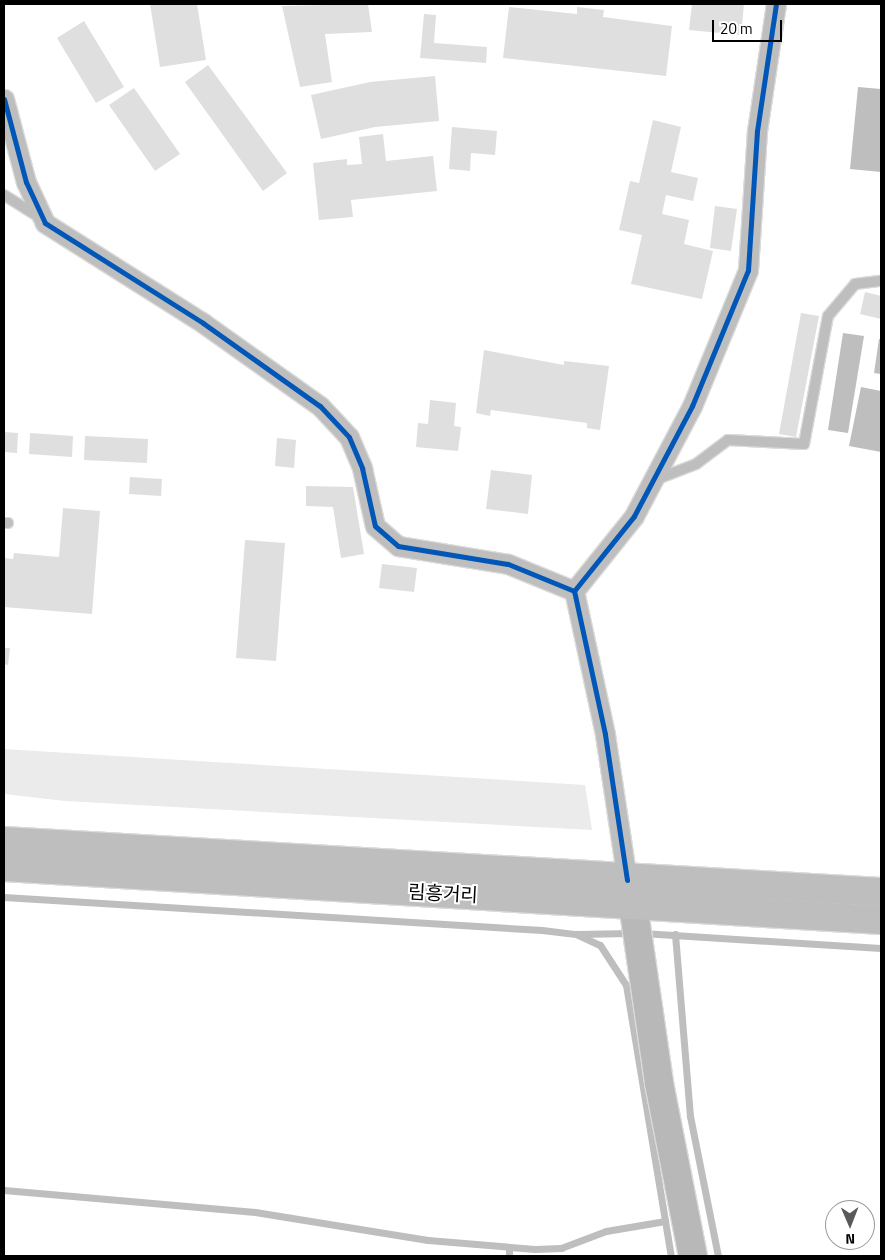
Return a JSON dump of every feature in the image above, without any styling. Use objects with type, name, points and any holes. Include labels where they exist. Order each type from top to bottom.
[{"type":"main road","name":"림흥거리","points":[[4,841],[630,892],[881,920]]},
{"type":"main road","name":"림흥거리","points":[[4,867],[630,892],[881,892]]},
{"type":"street","points":[[574,591],[634,516],[692,406],[748,270],[757,131],[776,4]]},
{"type":"street","points":[[4,99],[26,182],[45,223],[203,323],[320,406],[348,437],[362,468],[375,526],[398,546],[508,564],[574,591]]},
{"type":"street","points":[[574,591],[605,734],[659,1083],[693,1256]]},
{"type":"lane","points":[[4,195],[45,223]]},
{"type":"lane","points":[[651,481],[681,472],[728,440],[804,444],[828,316],[855,284],[881,281]]},
{"type":"shaded area","points":[[858,87],[881,89],[881,172],[850,169]]},
{"type":"shaded area","points":[[843,333],[864,336],[848,433],[828,430]]},
{"type":"shaded area","points":[[879,339],[881,339],[881,374],[874,373]]},
{"type":"shaded area","points":[[861,387],[881,391],[881,452],[849,446]]},
{"type":"shaded area","points":[[4,749],[585,785],[592,830],[65,801],[4,794]]},
{"type":"building","points":[[150,4],[197,4],[206,60],[160,67]]},
{"type":"building","points":[[368,4],[372,32],[325,34],[332,82],[300,87],[282,6]]},
{"type":"building","points":[[692,4],[744,4],[741,35],[689,30]]},
{"type":"building","points":[[509,7],[577,14],[577,7],[604,10],[603,17],[672,26],[666,76],[503,58]]},
{"type":"building","points":[[424,14],[436,15],[434,43],[487,47],[486,63],[420,58]]},
{"type":"building","points":[[84,21],[124,87],[96,103],[57,38]]},
{"type":"building","points":[[208,65],[287,173],[263,191],[185,82]]},
{"type":"building","points":[[435,76],[439,121],[375,127],[321,139],[311,95],[370,82]]},
{"type":"building","points":[[134,88],[180,154],[155,171],[109,105]]},
{"type":"building","points":[[653,120],[681,127],[671,172],[698,178],[693,201],[666,195],[662,214],[689,220],[684,244],[713,251],[702,299],[631,284],[642,235],[619,230],[630,181],[639,183]]},
{"type":"building","points":[[452,127],[497,131],[495,155],[471,153],[470,171],[449,169]]},
{"type":"building","points":[[383,134],[386,161],[433,156],[437,191],[351,200],[353,217],[319,220],[313,163],[347,159],[347,165],[362,164],[359,137]]},
{"type":"building","points":[[715,206],[737,209],[731,251],[710,248]]},
{"type":"building","points":[[865,292],[881,296],[881,319],[860,314]]},
{"type":"building","points":[[801,313],[819,316],[796,437],[779,434]]},
{"type":"building","points":[[484,350],[564,365],[564,361],[609,366],[600,430],[587,428],[587,423],[491,410],[490,416],[476,413]]},
{"type":"building","points":[[430,400],[456,403],[454,426],[461,427],[458,451],[416,447],[418,423],[428,424]]},
{"type":"building","points":[[4,432],[18,433],[17,453],[4,452]]},
{"type":"building","points":[[30,433],[73,436],[72,457],[29,454]]},
{"type":"building","points":[[85,436],[148,439],[147,463],[84,460]]},
{"type":"building","points":[[277,438],[296,440],[294,468],[275,466]]},
{"type":"building","points":[[491,470],[532,475],[528,514],[486,509]]},
{"type":"building","points":[[130,477],[162,479],[161,496],[129,494]]},
{"type":"building","points":[[306,486],[353,487],[364,554],[341,558],[333,507],[306,506]]},
{"type":"building","points":[[63,508],[100,511],[92,614],[4,607],[4,558],[13,559],[14,553],[59,557]]},
{"type":"building","points":[[245,540],[285,543],[276,661],[236,658]]},
{"type":"building","points":[[382,564],[417,568],[414,592],[379,588]]},
{"type":"building","points":[[4,648],[10,648],[8,665],[4,664]]},
{"type":"waterway","points":[[4,897],[542,930],[576,934],[600,945],[626,985],[671,1256]]},
{"type":"waterway","points":[[577,934],[631,933]]},
{"type":"waterway","points":[[642,933],[881,948]]},
{"type":"waterway","points":[[675,934],[690,1116],[718,1256]]},
{"type":"waterway","points":[[4,1190],[255,1212],[428,1240],[535,1249],[561,1248],[606,1231],[665,1221]]},
{"type":"waterway","points":[[509,1247],[509,1256]]},
{"type":"cycle path","points":[[627,880],[605,734],[574,591],[634,516],[692,406],[748,270],[757,131],[776,4]]},
{"type":"cycle path","points":[[4,99],[26,182],[45,223],[203,323],[320,406],[349,437],[362,468],[375,526],[398,546],[508,564],[574,591]]}]
